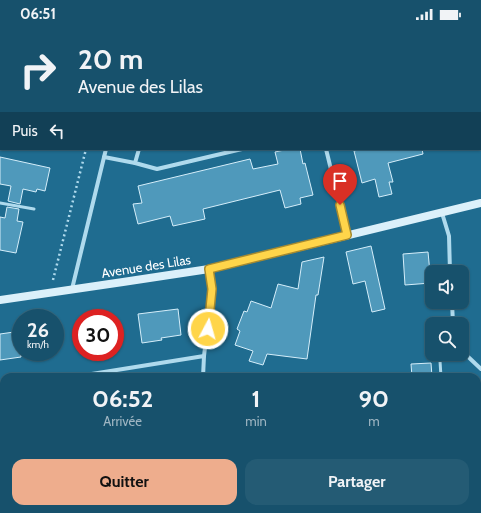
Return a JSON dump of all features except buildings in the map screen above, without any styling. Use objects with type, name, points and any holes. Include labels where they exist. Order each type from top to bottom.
[{"type":"street","points":[[72,290],[106,150]]},
{"type":"street","points":[[135,164],[139,150]]},
{"type":"street","points":[[104,156],[157,169],[238,150]]},
{"type":"street","points":[[326,150],[347,235]]},
{"type":"street","name":"Avenue des Lilas","points":[[0,300],[209,269],[481,203]]},
{"type":"street","points":[[442,212],[448,236],[450,265]]},
{"type":"street","points":[[202,373],[212,289],[209,269]]},
{"type":"street","points":[[98,373],[204,356]]},
{"type":"street","points":[[469,358],[481,370]]},
{"type":"lane","points":[[0,202],[34,209]]},
{"type":"lane","points":[[440,361],[441,373]]},
{"type":"path","points":[[50,292],[86,150]]},
{"type":"route","points":[[208,329],[212,289],[209,269],[347,235],[340,205]]}]
